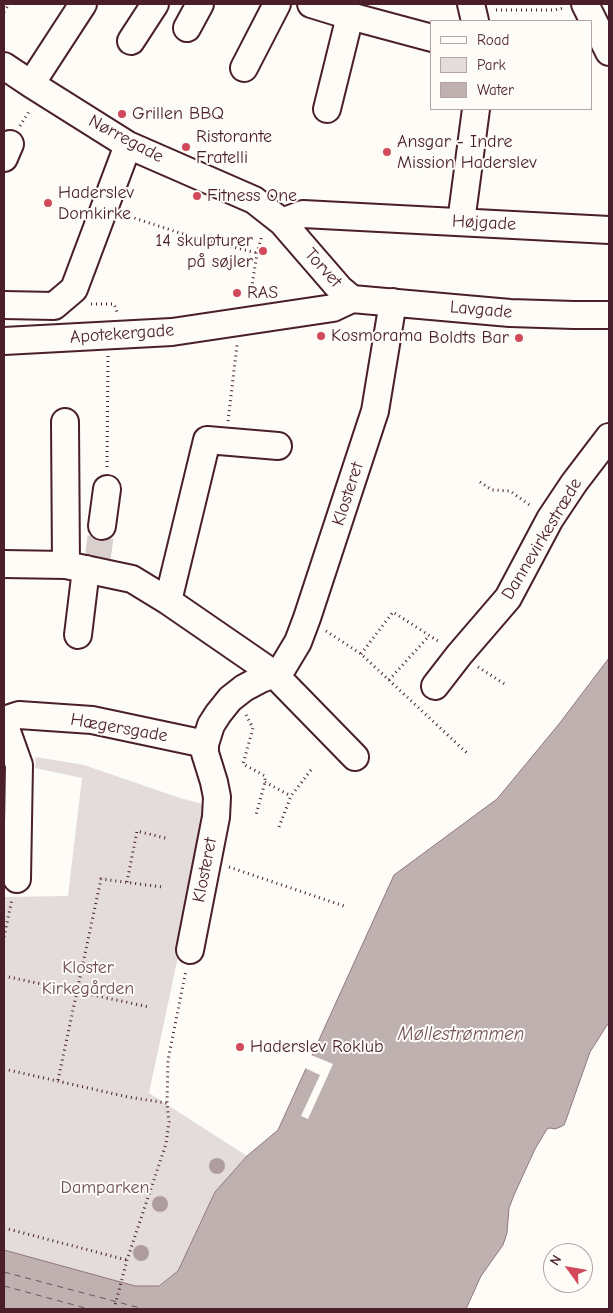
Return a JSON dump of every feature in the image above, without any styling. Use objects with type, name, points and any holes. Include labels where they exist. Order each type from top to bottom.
[{"type":"street","points":[[37,88],[83,4]]},
{"type":"street","points":[[131,41],[155,4]]},
{"type":"street","points":[[187,28],[200,4]]},
{"type":"street","points":[[244,68],[277,4]]},
{"type":"street","points":[[311,4],[430,37]]},
{"type":"street","points":[[579,5],[589,20]]},
{"type":"street","points":[[327,109],[350,16]]},
{"type":"street","points":[[593,27],[609,52]]},
{"type":"street","name":"Nørregade","points":[[4,66],[128,144],[269,212]]},
{"type":"street","points":[[461,222],[476,110]]},
{"type":"street","points":[[4,304],[54,306],[74,289],[128,144]]},
{"type":"street","name":"Højgade","points":[[269,212],[609,230]]},
{"type":"street","name":"Torvet","points":[[243,321],[333,308],[352,299],[340,289],[269,212]]},
{"type":"street","name":"Lavgade","points":[[352,299],[510,313],[574,316],[609,315]]},
{"type":"street","name":"Klosteret","points":[[190,950],[216,817],[217,797],[205,753],[205,744],[211,725],[230,700],[244,688],[274,674],[283,667],[298,642],[376,411],[393,302]]},
{"type":"street","name":"Apotekergade","points":[[4,341],[113,325],[172,332],[243,321]]},
{"type":"street","points":[[65,422],[87,567],[78,635]]},
{"type":"street","name":"Dannevirkestræde","points":[[435,686],[508,598],[550,519],[574,483],[609,437]]},
{"type":"street","points":[[168,600],[208,440],[278,446]]},
{"type":"street","points":[[102,526],[106,488]]},
{"type":"street","points":[[4,564],[87,567],[132,580],[168,600],[274,674],[355,757]]},
{"type":"street","name":"Hægersgade","points":[[4,722],[19,715],[92,720],[205,744]]},
{"type":"street","points":[[4,722],[12,767],[17,879]]},
{"type":"path","points":[[4,12],[9,4]]},
{"type":"path","points":[[473,11],[554,10],[579,5]]},
{"type":"path","points":[[7,151],[30,110],[37,88]]},
{"type":"path","points":[[104,208],[192,237],[257,253]]},
{"type":"path","points":[[225,441],[243,321],[257,253],[269,212]]},
{"type":"path","points":[[74,289],[85,304],[114,304],[106,488]]},
{"type":"path","points":[[480,482],[492,490],[510,491],[550,519]]},
{"type":"path","points":[[361,654],[393,612],[421,630]]},
{"type":"path","points":[[307,618],[361,654],[467,753]]},
{"type":"path","points":[[389,680],[429,636]]},
{"type":"path","points":[[459,655],[506,686]]},
{"type":"path","points":[[230,700],[247,716],[253,728],[244,764],[265,776],[256,815]]},
{"type":"path","points":[[279,827],[291,796],[311,770]]},
{"type":"path","points":[[265,782],[291,796]]},
{"type":"path","points":[[127,882],[138,831],[169,839]]},
{"type":"path","points":[[208,860],[344,906]]},
{"type":"path","points":[[4,937],[17,879]]},
{"type":"path","points":[[58,1080],[102,879],[162,887]]},
{"type":"path","points":[[114,1309],[127,1260],[166,1144],[169,1122],[167,1103],[168,1060],[190,950]]},
{"type":"path","points":[[4,976],[150,1007]]},
{"type":"path","points":[[4,1069],[128,1097],[167,1103]]},
{"type":"path","points":[[4,1228],[127,1260]]},
{"type":"green space","points":[[36,757],[84,765],[180,798],[210,806],[149,1093],[247,1156],[215,1192],[178,1271],[127,1309],[4,1309],[4,897],[68,896],[82,778],[35,768]]},
{"type":"water","name":"Møllestrømmen","points":[[609,658],[609,1022],[590,1052],[564,1125],[555,1129],[547,1129],[535,1149],[509,1208],[507,1233],[503,1245],[481,1276],[466,1309],[4,1309],[4,1250],[135,1286],[159,1286],[178,1271],[215,1192],[247,1156],[278,1130],[394,875],[497,799],[559,724]]},
{"type":"pier","points":[[311,1055],[333,1064],[308,1119],[301,1116],[320,1075],[305,1068]]},
{"type":"ferry route","points":[[4,1272],[144,1309]]},
{"type":"ferry route","points":[[4,1286],[89,1309]]},
{"type":"tunnel","points":[[97,563],[102,526]]},
{"type":"place","name":"Grillen BBQ","points":[[122,114]]},
{"type":"place","name":"Ristorante Fratelli","points":[[186,147]]},
{"type":"place","name":"Ansgar - Indre Mission Haderslev","points":[[387,152]]},
{"type":"place","name":"Fitness One","points":[[197,196]]},
{"type":"place","name":"Haderslev Domkirke","points":[[48,203]]},
{"type":"place","name":"14 skulpturer på søjler","points":[[263,251]]},
{"type":"place","name":"RAS","points":[[237,293]]},
{"type":"place","name":"Kosmorama","points":[[321,336]]},
{"type":"place","name":"Boldts Bar","points":[[519,338]]},
{"type":"place","name":"Haderslev Roklub","points":[[240,1047]]},
{"type":"park label","name":"Kloster Kirkegården","points":[[88,978]]},
{"type":"park label","name":"Damparken","points":[[105,1188]]}]
